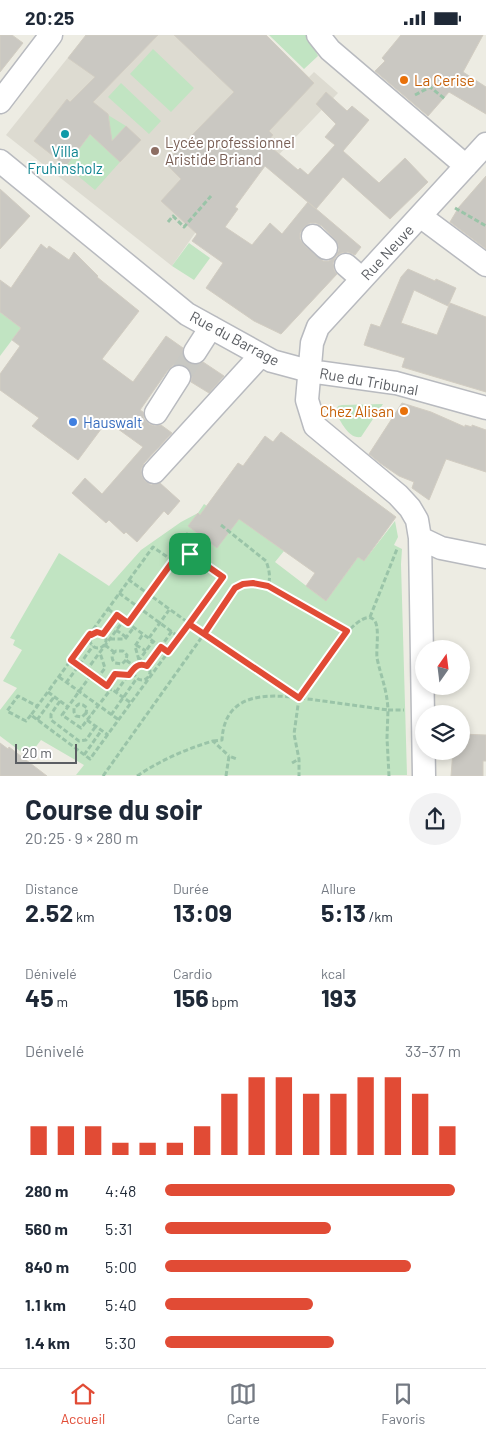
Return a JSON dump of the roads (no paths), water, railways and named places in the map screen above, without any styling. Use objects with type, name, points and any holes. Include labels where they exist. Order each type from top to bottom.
[{"type":"street","points":[[0,102],[51,35]]},
{"type":"street","points":[[324,42],[466,166]]},
{"type":"street","name":"Rue Neuve","points":[[309,371],[312,343],[318,327],[354,272],[420,216],[486,144]]},
{"type":"street","name":"Rue du Barrage","points":[[0,161],[187,314],[272,361],[309,371]]},
{"type":"street","points":[[420,216],[486,265]]},
{"type":"street","points":[[195,352],[211,327]]},
{"type":"street","points":[[154,473],[261,355]]},
{"type":"street","points":[[309,371],[307,400],[315,426],[398,495],[410,508],[417,520],[420,538],[424,775]]},
{"type":"street","name":"Rue du Tribunal","points":[[309,371],[396,383],[486,408]]},
{"type":"street","points":[[156,413],[179,377]]},
{"type":"street","points":[[420,538],[441,548],[486,557]]},
{"type":"tunnel","points":[[179,377],[195,352]]},
{"type":"place","name":"La Cerise","points":[[404,80]]},
{"type":"place","name":"Villa Fruhinsholz","points":[[65,134]]},
{"type":"place","name":"Lycée professionnel Aristide Briand","points":[[155,151]]},
{"type":"place","name":"Chez Alisan","points":[[404,411]]},
{"type":"place","name":"Hauswalt","points":[[73,422]]}]
